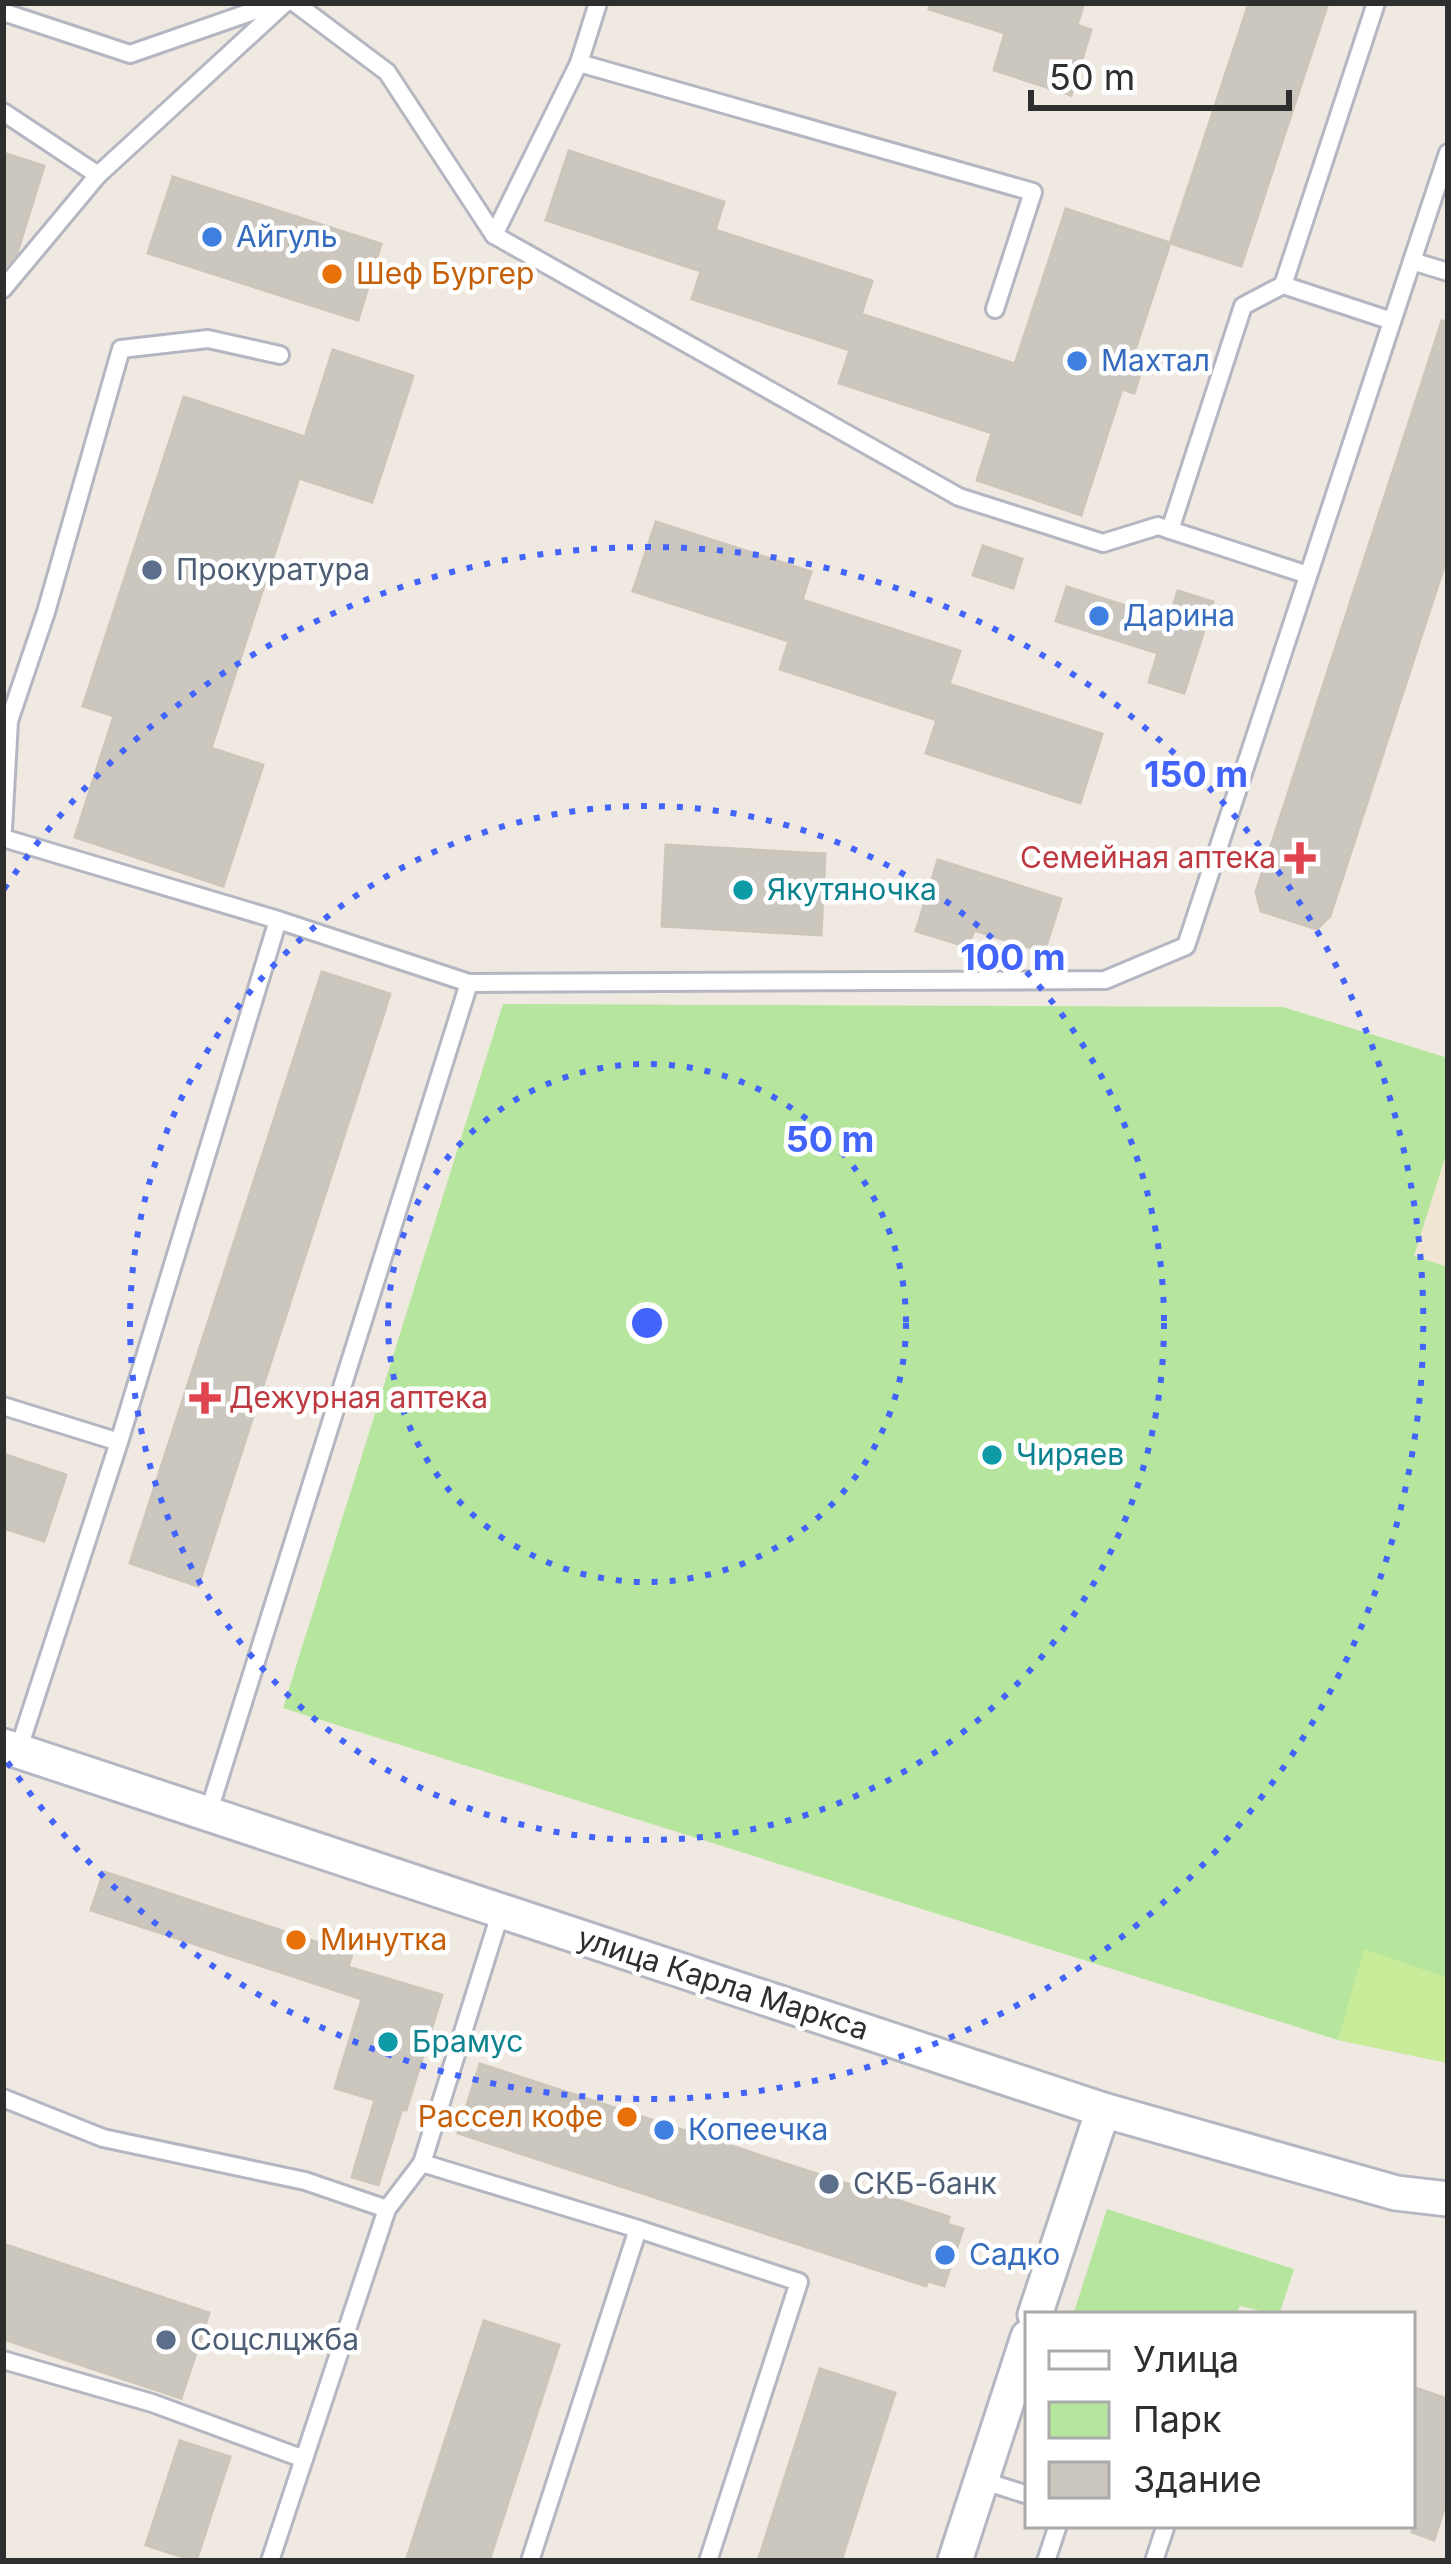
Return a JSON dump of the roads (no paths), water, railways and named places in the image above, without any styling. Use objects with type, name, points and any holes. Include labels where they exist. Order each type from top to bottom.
[{"type":"street","name":"улица Карла Маркса","points":[[10,1748],[1102,2110],[1396,2193],[1448,2199]]},
{"type":"street","points":[[1036,2312],[1102,2110]]},
{"type":"street","points":[[955,2561],[1025,2346]]},
{"type":"lane","points":[[3,12],[130,54],[281,3]]},
{"type":"lane","points":[[3,289],[98,175],[281,3]]},
{"type":"lane","points":[[295,3],[387,72],[494,235],[959,497],[1102,543],[1158,526],[1308,575]]},
{"type":"lane","points":[[494,235],[578,63],[598,3]]},
{"type":"lane","points":[[1283,285],[1376,3]]},
{"type":"lane","points":[[578,63],[1033,192],[995,309]]},
{"type":"lane","points":[[3,112],[98,175]]},
{"type":"lane","points":[[3,838],[469,983],[1105,980],[1186,946],[1448,153]]},
{"type":"lane","points":[[1412,261],[1448,272]]},
{"type":"lane","points":[[1170,530],[1243,305],[1283,285],[1392,321]]},
{"type":"lane","points":[[3,829],[10,721],[121,349],[208,340],[280,355]]},
{"type":"lane","points":[[10,1748],[119,1442],[278,920]]},
{"type":"lane","points":[[208,1814],[469,983]]},
{"type":"lane","points":[[3,1406],[119,1442]]},
{"type":"lane","points":[[271,2561],[387,2209],[422,2163],[501,1910]]},
{"type":"lane","points":[[3,2098],[103,2138],[305,2180],[387,2209]]},
{"type":"lane","points":[[422,2163],[799,2282],[708,2561]]},
{"type":"lane","points":[[530,2561],[638,2229]]},
{"type":"lane","points":[[3,2360],[152,2403],[304,2459]]},
{"type":"lane","points":[[981,2480],[1025,2494]]},
{"type":"lane","points":[[1046,2561],[1057,2528]]},
{"type":"lane","points":[[1154,2561],[1165,2528]]},
{"type":"place","name":"Айгуль","points":[[212,237]]},
{"type":"place","name":"Шеф Бургер","points":[[332,274]]},
{"type":"place","name":"Махтал","points":[[1077,361]]},
{"type":"place","name":"Прокуратура","points":[[152,570]]},
{"type":"place","name":"Дарина","points":[[1099,616]]},
{"type":"place","name":"Семейная аптека","points":[[1300,858]]},
{"type":"place","name":"Якутяночка","points":[[743,890]]},
{"type":"place","name":"Дежурная аптека","points":[[205,1398]]},
{"type":"place","name":"Чиряев","points":[[992,1455]]},
{"type":"place","name":"Минутка","points":[[296,1940]]},
{"type":"place","name":"Брамус","points":[[388,2042]]},
{"type":"place","name":"Рассел кофе","points":[[627,2117]]},
{"type":"place","name":"Копеечка","points":[[664,2130]]},
{"type":"place","name":"СКБ-банк","points":[[829,2184]]},
{"type":"place","name":"Садко","points":[[945,2255]]},
{"type":"place","name":"Соцслцжба","points":[[166,2340]]}]
